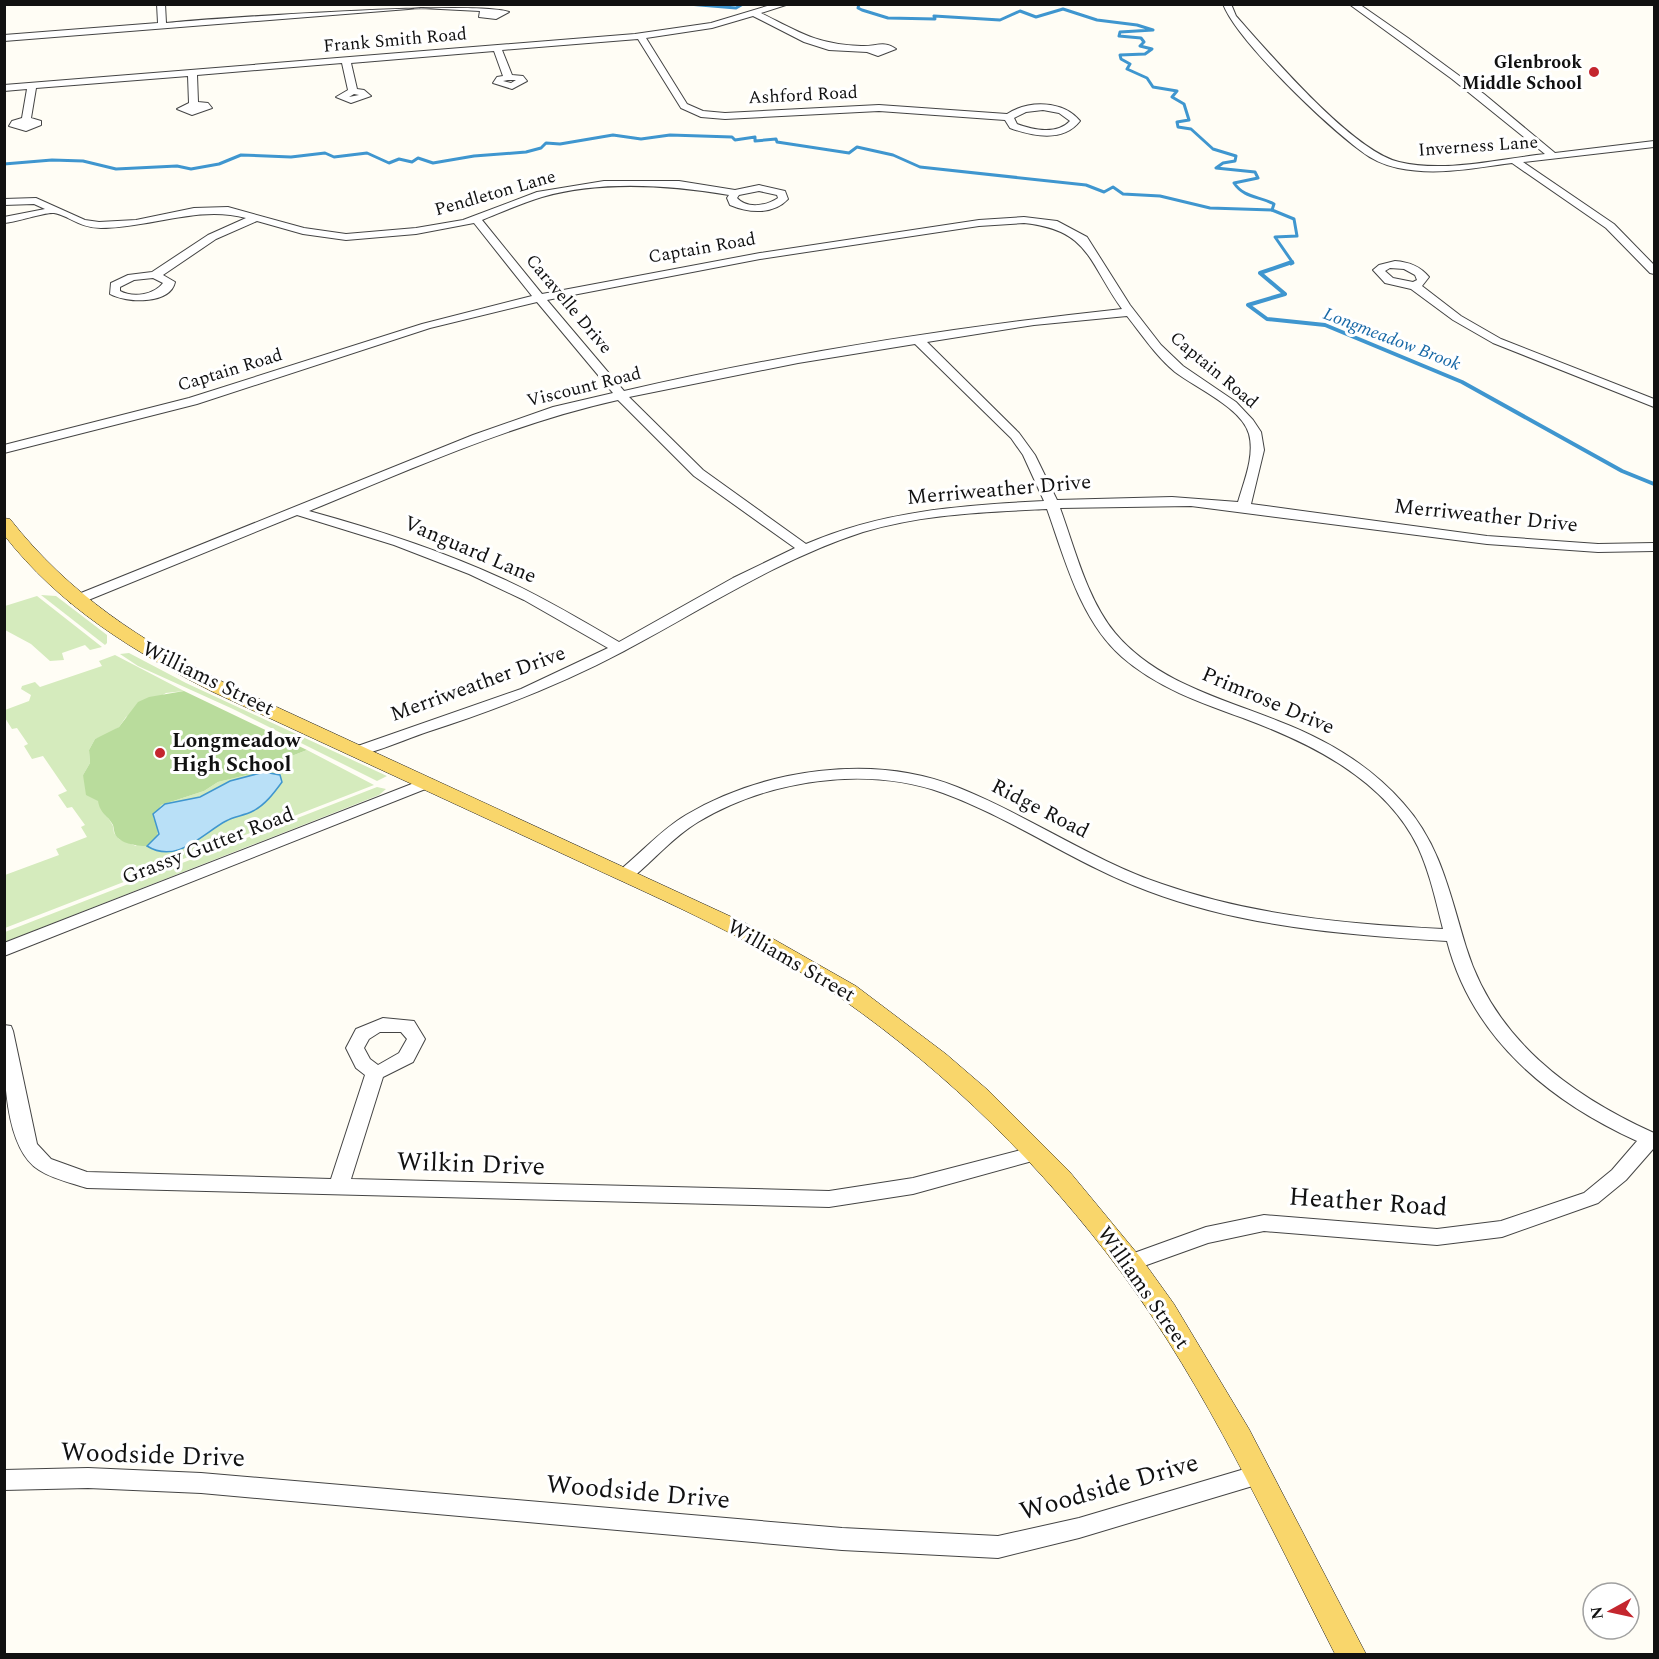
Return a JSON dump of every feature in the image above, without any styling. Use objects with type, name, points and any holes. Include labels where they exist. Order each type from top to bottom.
[{"type":"main road","name":"Williams Street","points":[[4,523],[39,566],[76,600],[131,640],[175,666],[626,874],[757,938],[848,993],[939,1061],[1036,1153],[1088,1209],[1130,1263],[1186,1347],[1258,1475],[1351,1654]]},
{"type":"street","points":[[161,4],[162,26]]},
{"type":"street","name":"Frank Smith Road","points":[[4,88],[640,36],[702,27],[756,14],[785,4]]},
{"type":"street","name":"Inverness Lane","points":[[1227,4],[1232,17],[1290,82],[1375,157],[1398,165],[1425,169],[1515,161],[1654,144]]},
{"type":"street","points":[[1353,4],[1473,87],[1553,156]]},
{"type":"street","points":[[4,38],[392,6],[442,5],[484,11]]},
{"type":"street","points":[[756,14],[814,43],[838,48],[868,49]]},
{"type":"street","name":"Ashford Road","points":[[640,36],[684,106],[701,114],[725,116],[870,108],[1009,117],[1023,110],[1040,108],[1064,112],[1075,121],[1071,127],[1059,131],[1034,132],[1013,126],[1009,117]]},
{"type":"street","points":[[497,48],[508,77]]},
{"type":"street","points":[[346,60],[352,91]]},
{"type":"street","points":[[192,73],[194,104]]},
{"type":"street","points":[[26,120],[32,86]]},
{"type":"street","points":[[1515,161],[1605,222],[1654,271]]},
{"type":"street","name":"Pendleton Lane","points":[[4,202],[31,200],[84,223],[99,225],[127,224],[217,209],[258,217],[303,231],[346,237],[416,231],[476,219],[542,194],[604,184],[670,183],[735,193]]},
{"type":"street","points":[[4,220],[20,219],[54,210]]},
{"type":"street","points":[[155,275],[212,237],[258,217]]},
{"type":"street","name":"Caravelle Drive","points":[[476,219],[621,395],[692,466],[803,548]]},
{"type":"street","name":"Captain Road","points":[[4,450],[193,400],[462,315],[540,297],[760,255],[979,223],[1024,220],[1053,223],[1083,239],[1129,312],[1168,358],[1188,376],[1232,405],[1255,432],[1258,450],[1257,463],[1244,506]]},
{"type":"street","points":[[1415,286],[1456,318],[1497,340],[1654,403]]},
{"type":"street","name":"Viscount Road","points":[[76,600],[515,423],[621,395],[798,360],[1034,322],[1129,312]]},
{"type":"street","name":"Primrose Drive","points":[[918,340],[1021,443],[1037,467],[1089,603],[1115,643],[1143,665],[1188,692],[1314,742],[1351,764],[1374,783],[1399,808],[1427,848],[1441,880],[1454,936],[1472,989],[1508,1041],[1542,1073],[1583,1102],[1652,1140]]},
{"type":"street","name":"Merriweather Drive","points":[[358,751],[528,692],[619,648],[738,579],[803,548],[840,534],[908,518],[965,510],[1170,500],[1244,506],[1530,546],[1654,547]]},
{"type":"street","name":"Vanguard Lane","points":[[296,511],[387,538],[474,571],[533,599],[619,648]]},
{"type":"street","name":"Ridge Road","points":[[626,874],[689,821],[718,805],[782,784],[811,779],[864,775],[918,781],[951,790],[1098,863],[1172,893],[1240,911],[1318,925],[1454,936]]},
{"type":"street","name":"Grassy Gutter Road","points":[[4,950],[427,783]]},
{"type":"street","name":"Wilkin Drive","points":[[4,1031],[28,1147],[45,1164],[63,1173],[102,1181],[829,1199],[912,1186],[1036,1153]]},
{"type":"street","points":[[338,1188],[375,1074]]},
{"type":"street","name":"Heather Road","points":[[1130,1263],[1206,1234],[1263,1223],[1437,1237],[1502,1229],[1591,1198],[1619,1175],[1652,1140]]},
{"type":"street","name":"Woodside Drive","points":[[4,1480],[88,1478],[201,1483],[842,1539],[998,1546],[1079,1528],[1258,1475]]},
{"type":"green space","points":[[41,595],[56,596],[107,635],[107,643],[105,645]]},
{"type":"green space","points":[[37,596],[102,647],[90,650],[85,645],[62,653],[64,660],[50,661],[31,644],[5,630],[5,606]]},
{"type":"green space","points":[[129,653],[186,683],[387,776],[377,781],[233,709],[138,666],[120,654]]},
{"type":"green space","points":[[115,655],[184,691],[166,693],[126,717],[119,727],[95,739],[89,750],[90,763],[83,775],[119,839],[136,846],[153,814],[161,805],[204,791],[218,782],[263,771],[271,764],[307,750],[374,785],[5,928],[5,875],[59,855],[56,849],[87,837],[81,827],[85,825],[72,807],[67,808],[58,795],[67,791],[43,756],[32,759],[24,746],[28,744],[17,728],[12,729],[5,718],[5,710],[29,701],[31,695],[21,689],[22,686],[35,682],[40,687],[102,666],[99,661]]},
{"type":"green space","points":[[184,691],[307,750],[271,764],[263,771],[218,782],[204,791],[161,805],[153,818],[158,824],[157,838],[147,846],[125,842],[115,834],[113,825],[100,809],[98,801],[86,795],[83,775],[90,763],[89,750],[95,739],[119,727],[138,702],[149,697]]},
{"type":"green space","points":[[377,787],[386,789],[379,795],[5,942],[5,932]]},
{"type":"water","points":[[264,772],[280,775],[282,782],[269,798],[250,813],[229,819],[179,850],[158,851],[147,846],[159,834],[153,814],[165,804],[200,797],[230,781]]},
{"type":"waterway","name":"Longmeadow Brook","points":[[688,4],[736,8],[743,4]]},
{"type":"waterway","name":"Longmeadow Brook","points":[[859,4],[858,8],[862,10],[888,18],[935,19],[934,16],[1000,20],[1020,11],[1036,17],[1063,9],[1097,20],[1137,25],[1153,30],[1120,32],[1119,36],[1141,38],[1144,42],[1140,46],[1152,49],[1145,54],[1120,55],[1121,59],[1130,64],[1127,69],[1147,78],[1153,87],[1177,91],[1172,97],[1184,104],[1189,120],[1177,122],[1178,127],[1191,129],[1213,149],[1236,156],[1235,161],[1223,163],[1216,168],[1255,172],[1258,178],[1234,183],[1247,194],[1274,204],[1272,210]]},
{"type":"waterway","points":[[4,164],[52,160],[83,161],[116,169],[177,166],[191,169],[219,164],[241,155],[291,157],[325,153],[334,157],[367,153],[389,163],[399,159],[412,162],[418,158],[433,163],[474,156],[526,152],[541,148],[546,143],[560,144],[613,135],[641,139],[670,135],[732,137],[735,140],[755,137],[755,141],[776,139],[777,142],[849,153],[857,147],[893,155],[920,167],[1086,185],[1104,192],[1113,187],[1123,194],[1160,196],[1210,208],[1272,210]]},
{"type":"waterway","name":"Longmeadow Brook","points":[[1272,210],[1294,219],[1297,236],[1275,237],[1293,263],[1291,264]]},
{"type":"waterway","name":"Longmeadow Brook","points":[[1292,262],[1260,273],[1285,294],[1248,305],[1267,319],[1325,325],[1462,382],[1622,471],[1654,484]]},
{"type":"place","name":"Glenbrook Middle School","points":[[1594,72]]},
{"type":"place","name":"Longmeadow High School","points":[[160,753]]}]
